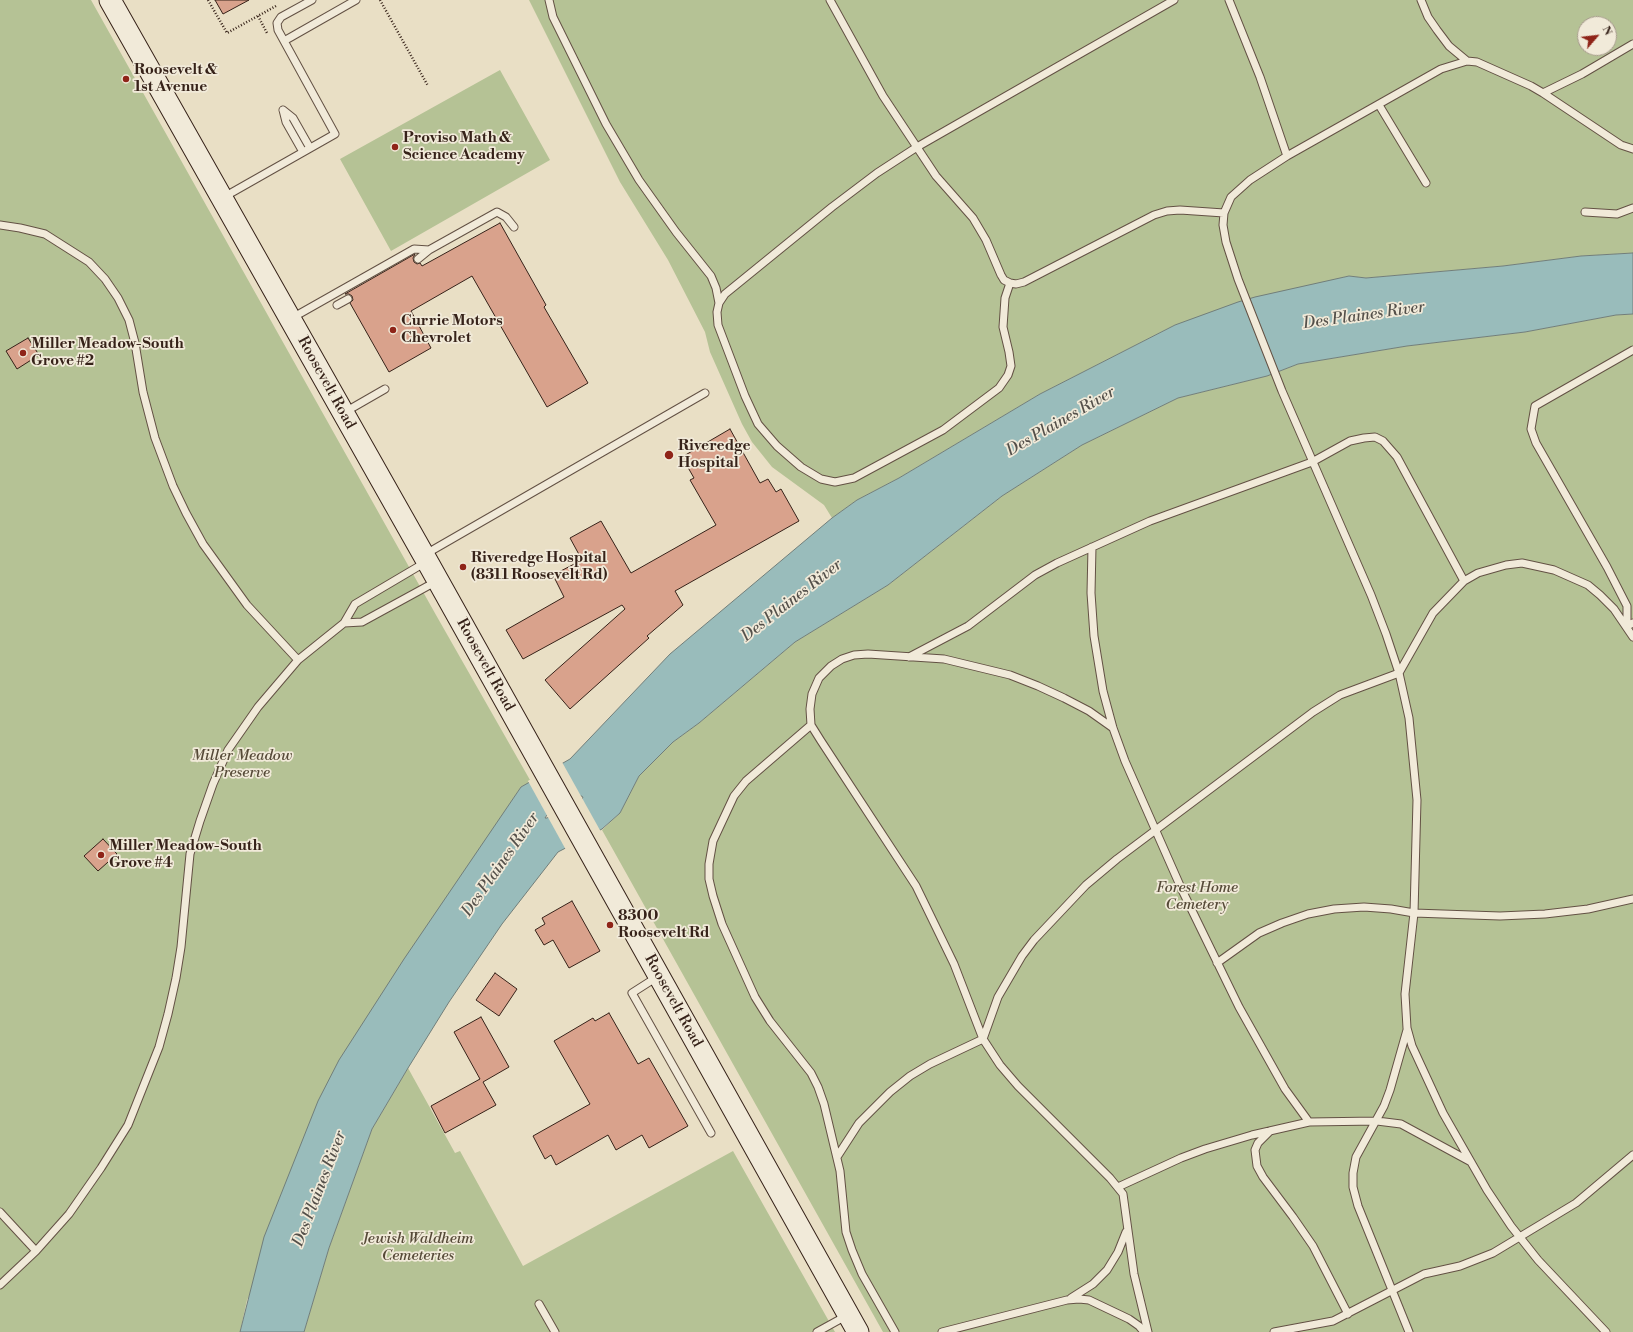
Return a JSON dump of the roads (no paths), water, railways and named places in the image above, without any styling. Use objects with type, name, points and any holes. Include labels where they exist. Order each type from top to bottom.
[{"type":"main road","name":"Roosevelt Road","points":[[110,0],[438,580],[853,1323]]},
{"type":"lane","points":[[222,198],[335,134],[278,30],[278,23],[281,18],[312,0]]},
{"type":"lane","points":[[284,41],[356,0]]},
{"type":"lane","points":[[549,0],[553,17],[606,124],[639,180],[676,232],[711,276],[716,288],[719,303]]},
{"type":"lane","points":[[830,0],[879,89],[936,176],[973,218],[986,240],[1004,280],[1016,284],[1024,282],[1154,215],[1167,211],[1180,210],[1224,213]]},
{"type":"lane","points":[[1010,283],[1005,298],[1003,327],[1011,366],[1008,375],[999,388],[943,430],[854,478],[835,482],[821,479],[801,467],[777,446],[758,424],[745,396],[718,325],[717,312],[719,303],[725,294],[876,173],[917,147],[1174,0]]},
{"type":"lane","points":[[1229,0],[1260,77],[1288,156]]},
{"type":"lane","points":[[1421,0],[1428,17],[1449,46],[1467,61],[1486,65],[1543,93],[1621,145],[1633,148]]},
{"type":"lane","points":[[1543,93],[1582,74],[1633,44]]},
{"type":"lane","points":[[1467,61],[1442,69],[1288,156],[1239,189],[1231,197],[1224,213],[1223,225],[1226,242],[1238,279],[1282,391],[1371,595],[1399,673],[1409,718],[1417,800],[1414,913],[1406,994],[1407,1028],[1412,1046],[1443,1113],[1487,1190],[1538,1260],[1606,1332]]},
{"type":"lane","points":[[1379,105],[1426,183]]},
{"type":"lane","points":[[303,152],[286,122],[283,110],[293,118],[310,148]]},
{"type":"lane","points":[[1585,212],[1616,214],[1633,208]]},
{"type":"lane","points":[[418,260],[430,250],[497,212],[506,217],[514,227]]},
{"type":"lane","points":[[0,225],[45,234],[89,262],[105,279],[118,298],[129,320],[135,343],[143,392],[155,438],[168,474],[186,513],[203,544],[247,605],[298,660]]},
{"type":"lane","points":[[291,319],[414,249],[430,250]]},
{"type":"lane","points":[[337,305],[348,299]]},
{"type":"lane","points":[[1633,350],[1535,406],[1531,429],[1536,443],[1607,567],[1627,606],[1633,637]]},
{"type":"lane","points":[[343,414],[385,389]]},
{"type":"lane","points":[[0,1285],[36,1251],[69,1214],[101,1168],[128,1125],[159,1047],[168,1014],[180,955],[190,854],[200,821],[213,784],[228,750],[258,707],[298,660],[344,624],[355,604],[425,558],[705,392]]},
{"type":"lane","points":[[908,657],[968,626],[1035,575],[1057,563],[1150,520],[1312,462],[1350,441],[1375,437],[1383,441],[1397,457],[1464,581]]},
{"type":"lane","points":[[1092,547],[1090,593],[1094,636],[1103,691],[1113,728],[1125,761],[1217,963],[1239,1007],[1285,1089],[1309,1122]]},
{"type":"lane","points":[[837,1157],[859,1123],[890,1092],[910,1076],[930,1064],[983,1039],[998,997],[1022,956],[1034,940],[1086,885],[1117,859],[1324,704],[1340,695],[1399,673],[1433,613],[1464,581],[1478,573],[1506,565],[1522,563],[1554,570],[1588,585],[1630,625]]},
{"type":"lane","points":[[344,624],[362,622],[438,580]]},
{"type":"lane","points":[[1113,728],[1089,711],[1038,686],[1010,675],[944,659],[854,655],[842,659],[831,666],[819,678],[812,694],[810,709],[811,725],[916,886],[954,964],[983,1039],[1000,1065],[1018,1086],[1118,1187],[1123,1194],[1134,1274],[1148,1332]]},
{"type":"lane","points":[[811,725],[746,781],[734,796],[713,841],[709,864],[709,879],[722,924],[755,997],[770,1021],[811,1073],[818,1087],[824,1104],[840,1171],[846,1232],[862,1274],[895,1332]]},
{"type":"lane","points":[[1217,963],[1258,933],[1308,914],[1334,909],[1364,907],[1391,908],[1414,913],[1500,916],[1545,914],[1588,909],[1633,899]]},
{"type":"lane","points":[[659,976],[632,993],[711,1133]]},
{"type":"lane","points":[[1407,1028],[1390,1090],[1377,1121],[1356,1157],[1353,1173],[1353,1187],[1358,1206],[1409,1332]]},
{"type":"lane","points":[[1118,1187],[1181,1158],[1205,1149],[1272,1130],[1309,1122],[1377,1121],[1401,1124],[1472,1162]]},
{"type":"lane","points":[[1272,1130],[1258,1143],[1255,1150],[1257,1166],[1262,1177],[1294,1217],[1314,1246],[1348,1314]]},
{"type":"lane","points":[[1274,1332],[1333,1321],[1424,1274],[1460,1266],[1494,1253],[1576,1203],[1633,1155]]},
{"type":"lane","points":[[0,1212],[36,1251]]},
{"type":"lane","points":[[1067,1300],[1093,1284],[1107,1270],[1118,1252],[1127,1230]]},
{"type":"lane","points":[[942,1332],[1067,1300],[1079,1299],[1089,1300],[1129,1319],[1139,1326],[1144,1332]]},
{"type":"lane","points":[[539,1304],[556,1332]]},
{"type":"lane","points":[[817,1332],[853,1323]]},
{"type":"water","name":"Des Plaines River","points":[[1633,253],[1633,314],[1616,315],[1525,332],[1407,346],[1298,364],[1267,376],[1178,398],[1082,445],[1002,496],[888,585],[795,642],[699,723],[673,742],[639,776],[620,813],[602,829],[558,852],[502,924],[449,1002],[372,1129],[329,1248],[304,1332],[240,1332],[264,1237],[318,1101],[339,1060],[404,959],[521,787],[570,759],[670,654],[832,518],[857,500],[899,478],[1040,394],[1175,325],[1238,302],[1349,276],[1366,278],[1503,266],[1581,256]],"holes":[[[581,796],[583,797],[582,799],[545,818],[547,815]]]},
{"type":"place","name":"Roosevelt & 1st Avenue","points":[[126,79]]},
{"type":"place","name":"Proviso Math & Science Academy","points":[[395,147]]},
{"type":"place","name":"Currie Motors Chevrolet","points":[[393,330]]},
{"type":"place","name":"Miller Meadow-South Grove #2","points":[[23,353]]},
{"type":"place","name":"Riveredge Hospital","points":[[669,455]]},
{"type":"place","name":"Riveredge Hospital (8311 Roosevelt Rd)","points":[[463,567]]},
{"type":"place","name":"Miller Meadow-South Grove #4","points":[[101,855]]},
{"type":"place","name":"8300 Roosevelt Rd","points":[[610,925]]},
{"type":"park label","name":"Miller Meadow Preserve","points":[[242,764]]},
{"type":"park label","name":"Forest Home Cemetery","points":[[1197,896]]},
{"type":"park label","name":"Jewish Waldheim Cemeteries","points":[[418,1248]]}]
